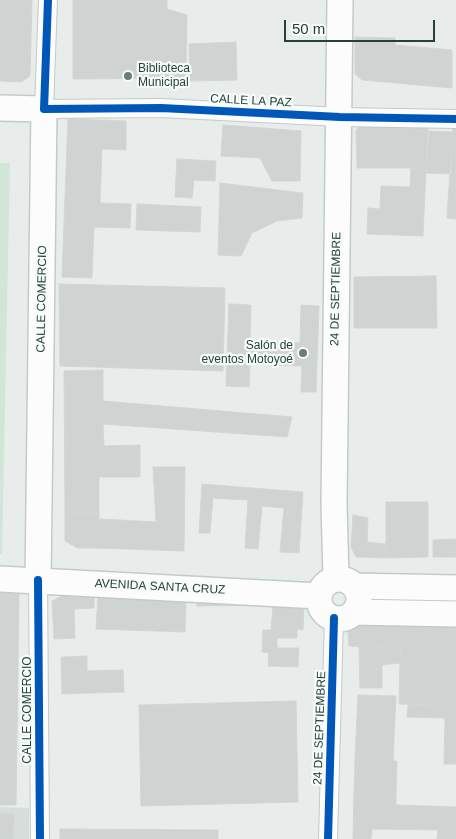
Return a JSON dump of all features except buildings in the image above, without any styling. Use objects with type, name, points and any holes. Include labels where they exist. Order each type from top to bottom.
[{"type":"main road","name":"24 DE SEPTIEMBRE","points":[[340,0],[334,492],[337,587],[359,596],[344,615]]},
{"type":"main road","name":"CALLE LA PAZ","points":[[0,108],[44,109]]},
{"type":"main road","name":"CALLE COMERCIO","points":[[38,580],[44,109]]},
{"type":"main road","name":"AVENIDA SANTA CRUZ","points":[[0,579],[456,588]]},
{"type":"main road","points":[[337,587],[321,607],[344,615],[456,614]]},
{"type":"street","name":"CALLE COMERCIO","points":[[44,109],[48,0]]},
{"type":"street","name":"CALLE LA PAZ","points":[[44,109],[161,108],[340,117],[456,119]]},
{"type":"street","name":"CALLE COMERCIO","points":[[38,580],[40,839]]},
{"type":"street","name":"24 DE SEPTIEMBRE","points":[[328,839],[344,615]]},
{"type":"shaded area","points":[[0,807],[29,808],[29,839],[0,839]]},
{"type":"green space","points":[[0,163],[10,163],[2,554],[0,554]]},
{"type":"cycle path","points":[[48,0],[44,109],[161,108],[340,117],[456,119]]},
{"type":"cycle path","points":[[38,580],[40,839]]},
{"type":"cycle path","points":[[328,839],[334,618]]},
{"type":"place","name":"Biblioteca Municipal","points":[[128,76]]},
{"type":"place","name":"Salón de eventos Motoyoé","points":[[303,353]]}]
